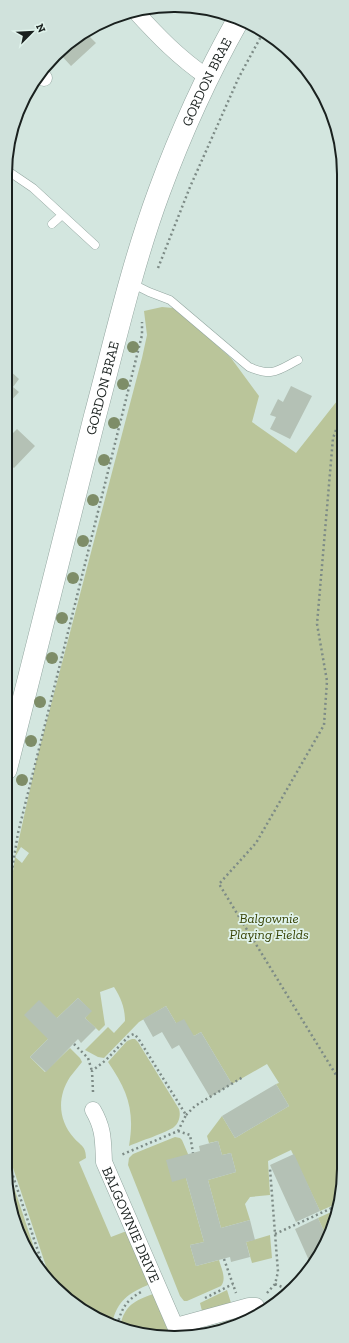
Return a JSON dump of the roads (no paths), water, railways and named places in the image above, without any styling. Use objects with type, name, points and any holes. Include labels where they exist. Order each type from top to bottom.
[{"type":"main road","name":"GORDON BRAE","points":[[12,745],[130,283],[158,193],[207,77],[236,24]]},
{"type":"street","points":[[140,16],[168,46],[187,63],[207,77]]},
{"type":"street","name":"BALGOWNIE DRIVE","points":[[93,1110],[100,1123],[103,1137],[104,1162],[178,1331]]},
{"type":"street","points":[[178,1331],[248,1306],[257,1309]]},
{"type":"lane","points":[[12,174],[33,188],[95,245]]},
{"type":"lane","points":[[52,224],[62,215]]},
{"type":"lane","points":[[130,283],[170,300],[249,367],[262,372],[270,373],[298,360]]},
{"type":"park label","name":"Balgownie Playing Fields","points":[[269,926]]}]
